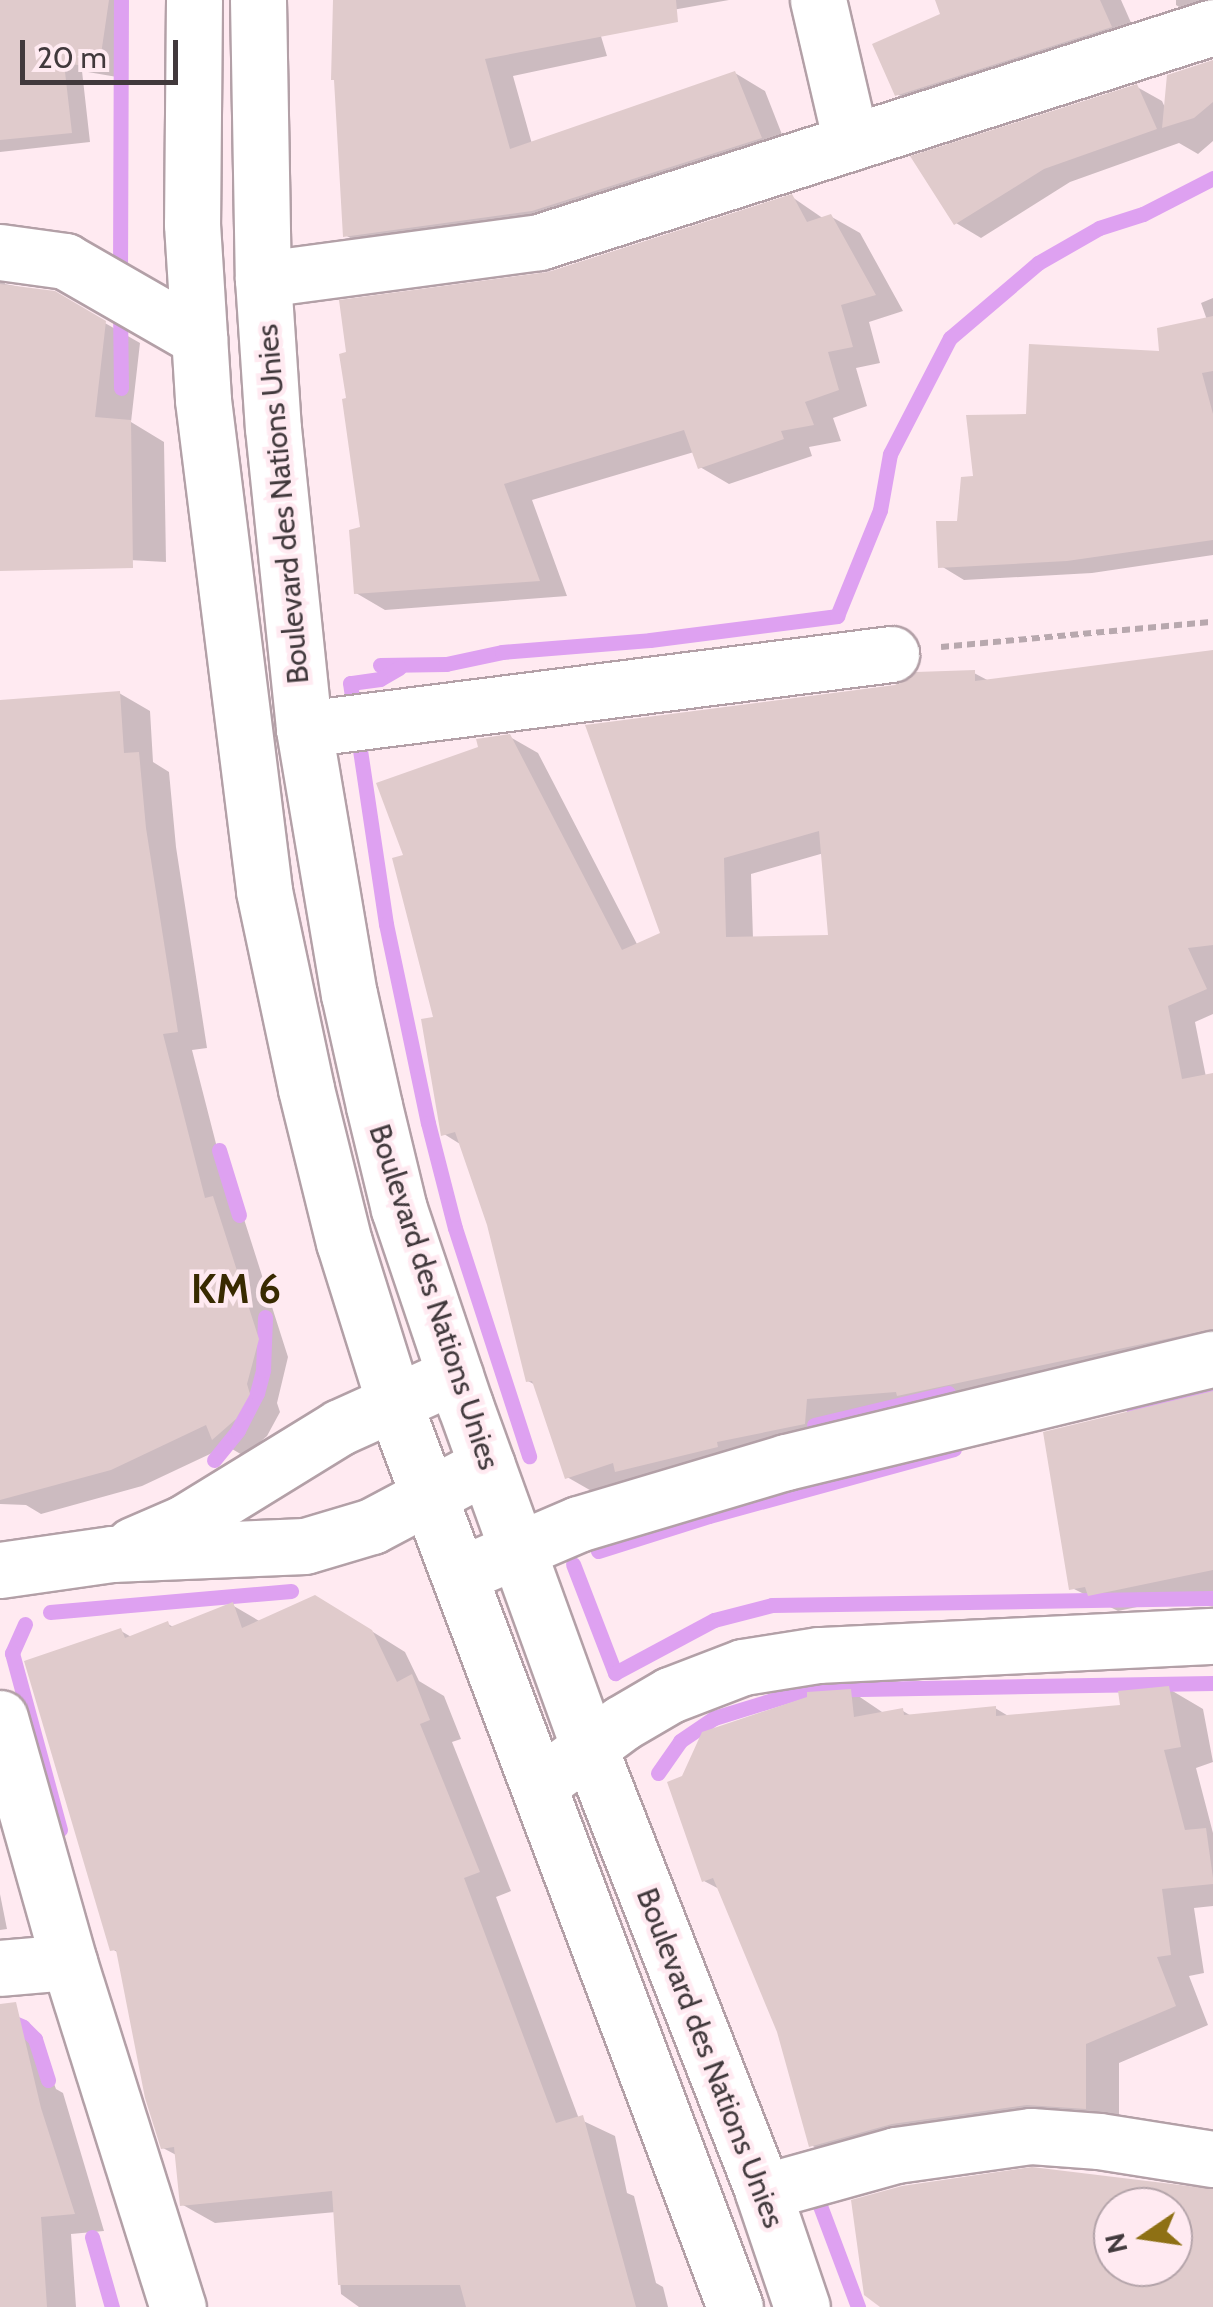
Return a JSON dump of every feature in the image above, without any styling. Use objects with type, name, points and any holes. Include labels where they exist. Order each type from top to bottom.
[{"type":"street","name":"Boulevard des Nations Unies","points":[[194,0],[192,224],[199,338],[236,690],[264,891],[344,1242],[427,1496],[540,1784],[735,2307]]},
{"type":"street","name":"Boulevard des Nations Unies","points":[[258,0],[263,279],[272,428],[304,729],[349,994],[374,1106],[400,1209],[455,1376],[588,1747],[763,2192],[802,2307]]},
{"type":"street","points":[[818,0],[852,142]]},
{"type":"street","points":[[263,279],[539,242],[1213,27]]},
{"type":"street","points":[[0,252],[65,261],[199,338]]},
{"type":"street","points":[[304,729],[890,654]]},
{"type":"street","points":[[459,1575],[578,1524],[786,1462],[1213,1358]]},
{"type":"street","points":[[112,1554],[184,1523],[340,1427],[393,1400],[455,1376]]},
{"type":"street","points":[[0,1570],[112,1554],[305,1546],[372,1526],[487,1465]]},
{"type":"street","points":[[540,1784],[588,1747],[670,1695],[744,1668],[819,1654],[1213,1636]]},
{"type":"street","points":[[0,1718],[68,1962],[178,2307]]},
{"type":"street","points":[[0,1968],[68,1962]]},
{"type":"street","points":[[763,2192],[896,2155],[1031,2136],[1099,2141],[1213,2159]]},
{"type":"path","points":[[890,654],[1015,638],[1213,622]]},
{"type":"building","points":[[0,0],[109,0],[99,68],[64,63],[72,133],[0,140]]},
{"type":"building","points":[[333,0],[676,0],[678,22],[485,59],[510,149],[735,71],[762,138],[532,211],[343,237],[331,80]]},
{"type":"building","points":[[935,0],[1100,0],[1112,27],[895,96],[872,44],[940,14]]},
{"type":"building","points":[[1213,60],[1213,102],[1194,118],[1162,128],[1167,75]]},
{"type":"building","points":[[1137,84],[1157,129],[1044,169],[954,225],[910,156]]},
{"type":"building","points":[[792,194],[807,222],[831,214],[876,295],[841,305],[853,347],[828,352],[839,390],[805,402],[814,425],[781,431],[784,439],[698,469],[684,430],[504,484],[540,581],[354,594],[349,530],[360,527],[342,399],[346,398],[339,354],[346,352],[339,300],[548,272]]},
{"type":"building","points":[[0,284],[55,291],[106,321],[95,417],[131,420],[133,568],[0,571]]},
{"type":"building","points":[[1213,316],[1213,371],[1202,373],[1213,414],[1213,540],[1067,561],[938,568],[936,521],[957,521],[961,477],[973,476],[966,415],[1026,414],[1029,344],[1159,351],[1157,328]]},
{"type":"building","points":[[1213,650],[1213,945],[1188,948],[1207,989],[1168,1006],[1182,1079],[1213,1073],[1213,1329],[897,1396],[896,1392],[807,1399],[805,1424],[717,1442],[718,1447],[615,1472],[613,1463],[565,1479],[532,1381],[526,1382],[487,1225],[455,1132],[441,1136],[421,1019],[433,1017],[392,858],[403,855],[376,783],[478,747],[476,739],[510,734],[622,950],[660,933],[585,725],[895,685],[916,672],[975,670],[975,681]],"holes":[[[819,831],[828,935],[726,937],[724,858]]]},
{"type":"building","points":[[120,691],[124,753],[139,752],[146,828],[178,1032],[163,1034],[205,1198],[213,1196],[259,1339],[247,1384],[250,1394],[236,1419],[212,1440],[206,1425],[111,1470],[0,1500],[0,700]]},
{"type":"building","points":[[1213,1391],[1213,1570],[1088,1596],[1085,1587],[1069,1590],[1043,1432]]},
{"type":"building","points":[[315,1595],[372,1630],[397,1682],[412,1674],[430,1720],[420,1724],[480,1872],[464,1878],[556,2123],[583,2115],[636,2307],[466,2307],[460,2285],[338,2285],[332,2191],[180,2206],[174,2147],[161,2149],[145,2098],[116,1950],[110,1951],[24,1661],[121,1628],[125,1638],[168,1621],[170,1627],[233,1602],[242,1628]]},
{"type":"building","points":[[1169,1686],[1181,1747],[1164,1750],[1185,1830],[1206,1828],[1213,1878],[1213,1884],[1162,1889],[1171,1955],[1157,1957],[1176,2006],[1086,2044],[1086,2109],[1027,2105],[892,2124],[809,2147],[777,2032],[713,1878],[702,1882],[667,1782],[682,1776],[702,1732],[807,1697],[807,1692],[851,1689],[854,1717],[903,1708],[904,1715],[996,1706],[996,1716],[1120,1705],[1118,1691]]},
{"type":"building","points":[[16,2002],[41,2108],[75,2214],[41,2217],[47,2307],[0,2307],[0,2004]]},
{"type":"building","points":[[1032,2167],[1213,2189],[1213,2307],[880,2307],[864,2295],[851,2200],[902,2186]]},
{"type":"waterway","points":[[120,279],[121,0]]},
{"type":"waterway","points":[[380,665],[446,664],[502,652],[650,640],[837,616],[880,510],[890,454],[950,338],[1038,263],[1099,228],[1143,214],[1213,178]]},
{"type":"waterway","points":[[120,307],[121,388]]},
{"type":"waterway","points":[[399,668],[380,679],[350,683],[386,924],[428,1123],[455,1228],[529,1456]]},
{"type":"waterway","points":[[219,1150],[239,1215]]},
{"type":"waterway","points":[[214,1460],[238,1430],[257,1393],[263,1370],[265,1317]]},
{"type":"waterway","points":[[1132,1406],[1213,1390]]},
{"type":"waterway","points":[[814,1425],[948,1393]]},
{"type":"waterway","points":[[598,1551],[709,1516],[954,1449]]},
{"type":"waterway","points":[[573,1564],[615,1673],[714,1620],[772,1605],[1213,1598]]},
{"type":"waterway","points":[[50,1612],[291,1591]]},
{"type":"waterway","points":[[25,1624],[12,1653],[60,1830]]},
{"type":"waterway","points":[[658,1773],[680,1741],[714,1718],[805,1690],[1213,1683]]},
{"type":"waterway","points":[[0,2017],[23,2027],[35,2039],[48,2080]]},
{"type":"waterway","points":[[819,2203],[858,2307]]},
{"type":"waterway","points":[[92,2237],[112,2307]]},
{"type":"district","name":"KM 6","points":[[236,1289]]}]
